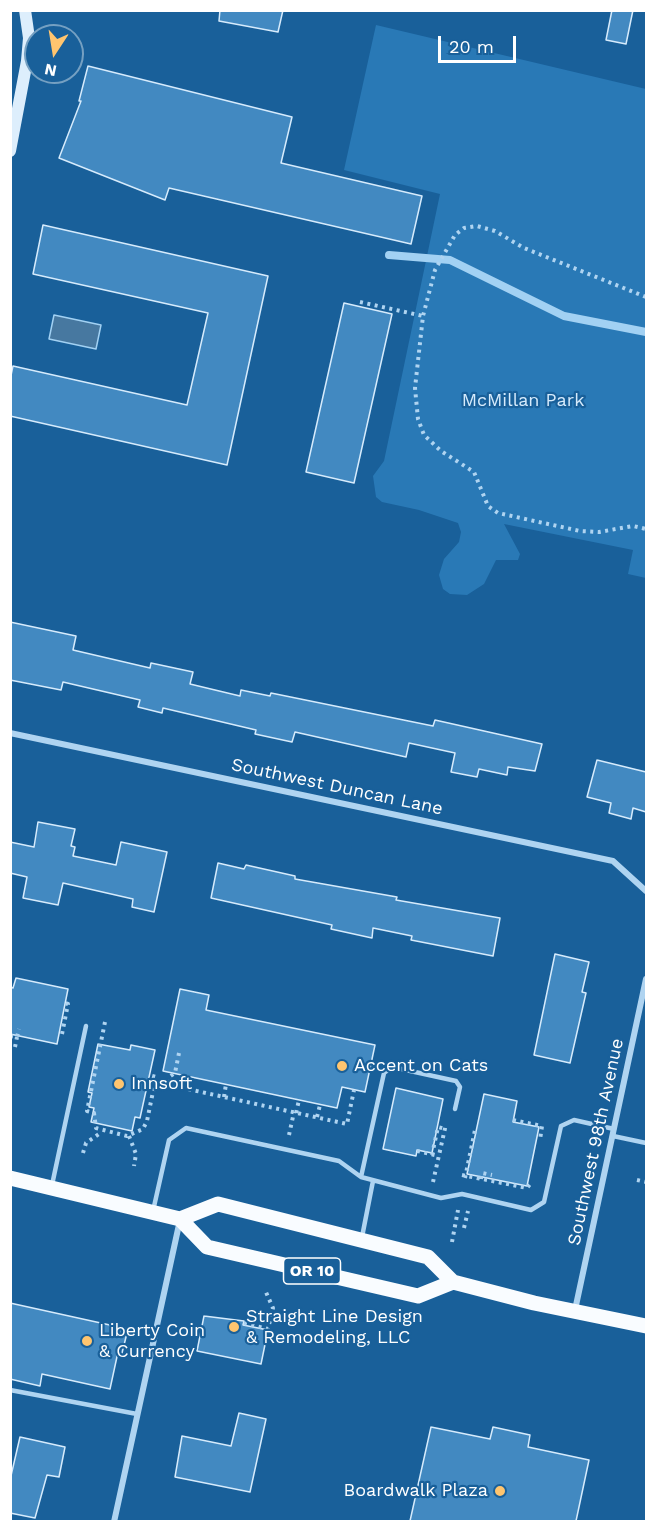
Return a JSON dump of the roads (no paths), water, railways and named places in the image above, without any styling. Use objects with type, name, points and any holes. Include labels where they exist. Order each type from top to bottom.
[{"type":"main road","points":[[10,1178],[180,1219]]},
{"type":"main road","name":"OR 10","points":[[218,1204],[361,1239],[428,1257],[453,1282],[418,1296],[262,1260],[207,1247],[180,1219],[218,1204]]},
{"type":"main road","points":[[453,1282],[575,1312],[646,1326]]},
{"type":"street","points":[[10,152],[27,61],[29,38],[25,10]]},
{"type":"street","name":"Southwest Duncan Lane","points":[[10,733],[613,861],[646,891]]},
{"type":"street","name":"Southwest 98th Avenue","points":[[575,1312],[646,979]]},
{"type":"street","points":[[114,1521],[180,1219]]},
{"type":"lane","points":[[51,1188],[86,1026]]},
{"type":"lane","points":[[361,1177],[384,1073],[392,1067],[456,1081],[460,1087],[455,1109]]},
{"type":"lane","points":[[153,1212],[169,1140],[186,1128],[339,1161],[361,1177],[430,1196],[441,1198],[462,1194],[531,1210],[544,1202],[561,1126],[574,1120],[646,1143]]},
{"type":"lane","points":[[361,1239],[373,1181]]},
{"type":"lane","points":[[10,1390],[137,1414]]},
{"type":"waterway","points":[[389,255],[450,260],[564,316],[646,332]]},
{"type":"place","name":"Accent on Cats","points":[[342,1066]]},
{"type":"place","name":"Innsoft","points":[[119,1084]]},
{"type":"place","name":"Straight Line Design & Remodeling, LLC","points":[[234,1327]]},
{"type":"place","name":"Liberty Coin & Currency","points":[[87,1341]]},
{"type":"place","name":"Boardwalk Plaza","points":[[500,1491]]},
{"type":"park label","name":"McMillan Park","points":[[523,401]]}]
